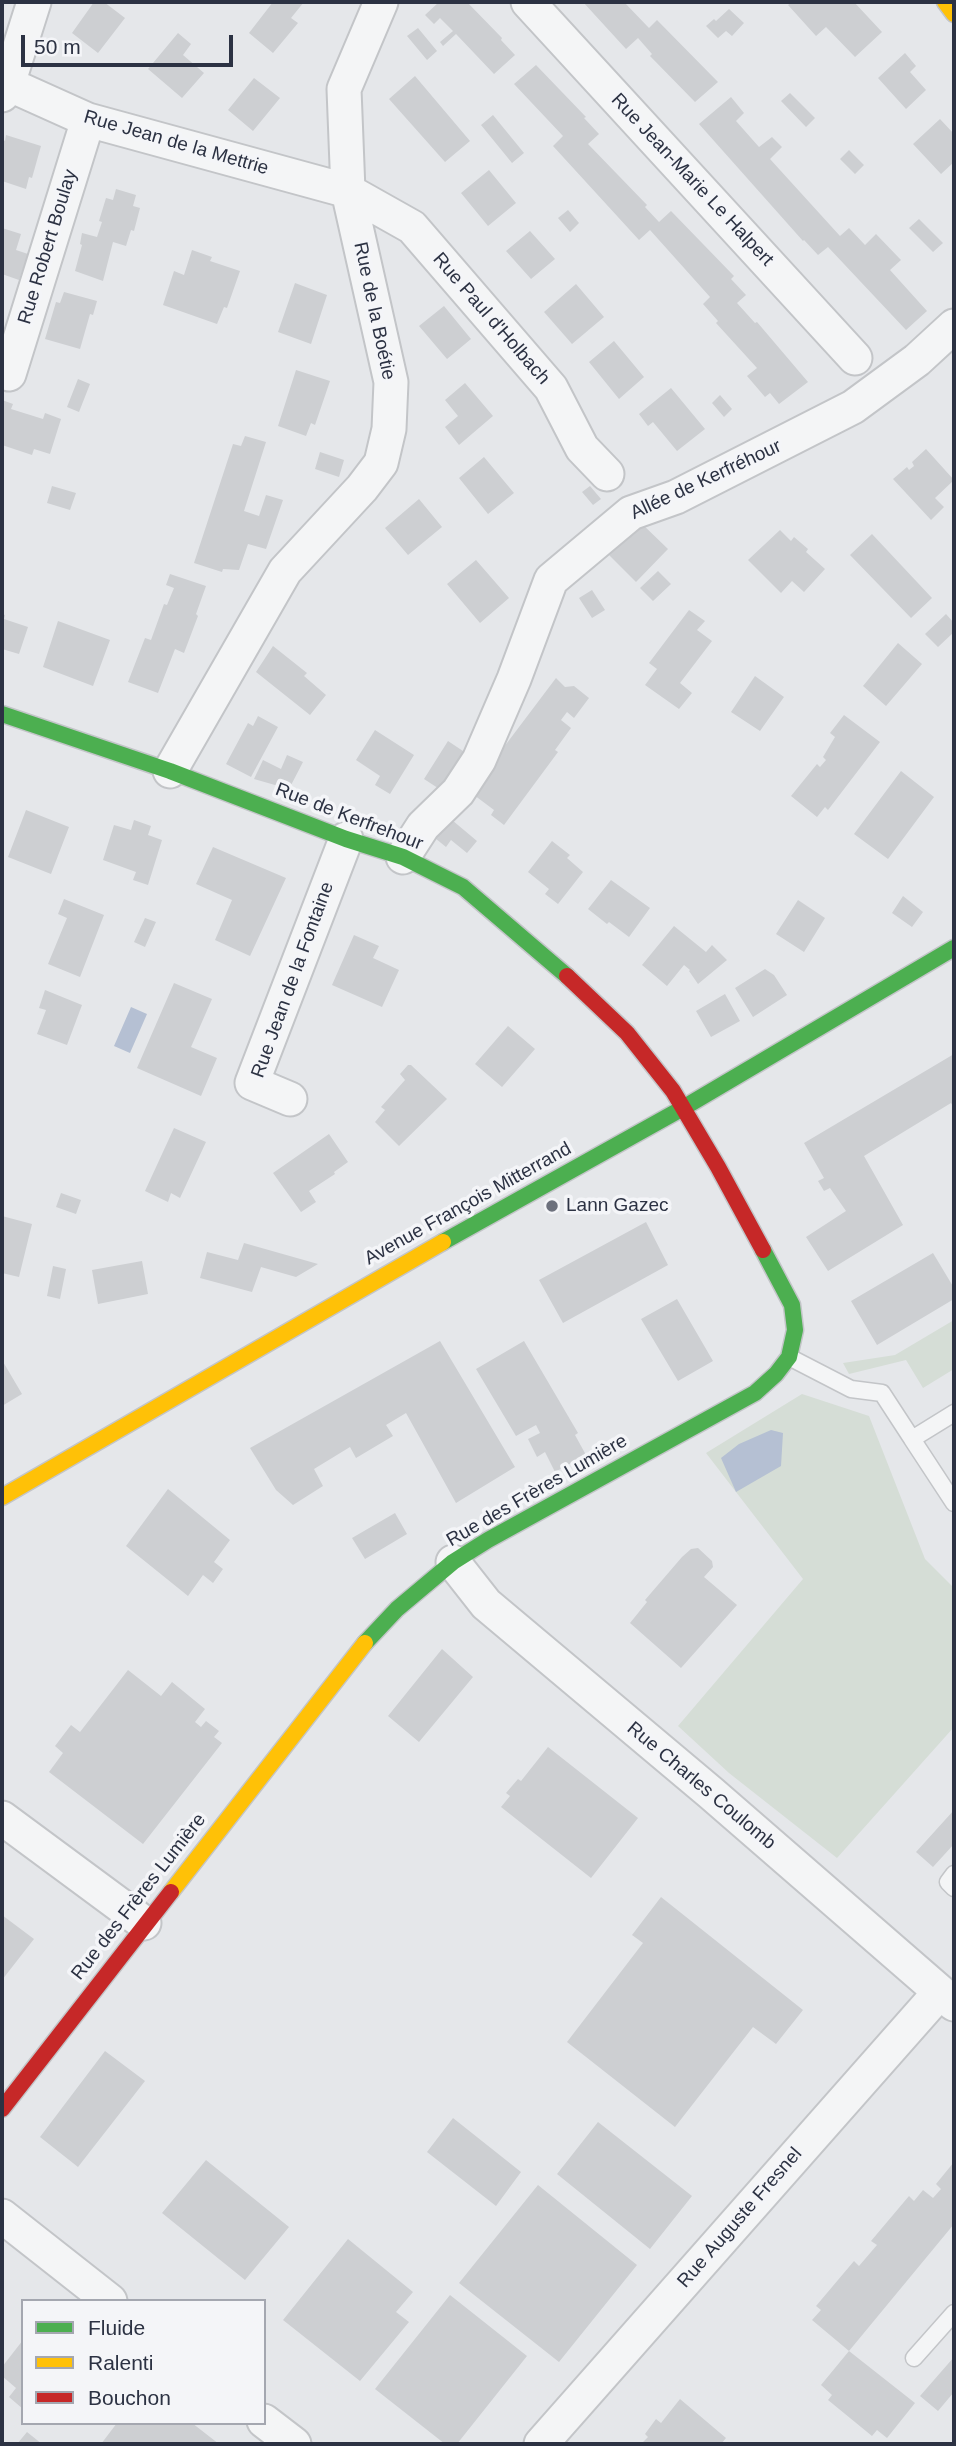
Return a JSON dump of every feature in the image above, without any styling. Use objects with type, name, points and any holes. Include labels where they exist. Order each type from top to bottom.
[{"type":"street","points":[[5,89],[34,2]]},
{"type":"street","name":"Rue de la Boétie","points":[[170,771],[285,571],[362,488],[381,463],[389,429],[391,382],[348,191],[344,89],[381,2]]},
{"type":"street","name":"Rue Jean-Marie Le Halpert","points":[[528,2],[855,358]]},
{"type":"street","points":[[945,2],[954,14]]},
{"type":"street","name":"Rue Jean de la Mettrie","points":[[5,89],[88,120],[348,191]]},
{"type":"street","name":"Rue Robert Boulay","points":[[9,374],[88,120]]},
{"type":"street","name":"Rue Paul d'Holbach","points":[[348,191],[412,227],[551,388],[582,448],[607,474]]},
{"type":"street","name":"Allée de Kerfréhour","points":[[402,856],[423,826],[458,792],[479,760],[514,679],[551,580],[631,513],[676,498],[853,407],[917,360],[954,326]]},
{"type":"street","name":"Rue de Kerfrehour","points":[[5,723],[170,771],[346,839],[402,856],[463,887],[544,955],[627,1033],[673,1091],[683,1108]]},
{"type":"street","name":"Rue Jean de la Fontaine","points":[[290,1100],[251,1083],[346,839]]},
{"type":"street","name":"Avenue François Mitterrand","points":[[2,1497],[378,1278],[683,1108],[954,948]]},
{"type":"street","points":[[683,1108],[719,1167],[792,1304],[795,1330],[789,1356]]},
{"type":"street","name":"Rue des Frères Lumière","points":[[2,2109],[355,1654],[397,1609],[453,1562],[488,1540],[754,1393],[776,1374],[789,1356]]},
{"type":"street","name":"Rue Charles Coulomb","points":[[453,1562],[486,1604],[711,1793],[947,1998]]},
{"type":"street","points":[[2,1818],[144,1923]]},
{"type":"street","name":"Rue Auguste Fresnel","points":[[541,2444],[947,1998]]},
{"type":"street","points":[[2,2217],[107,2299]]},
{"type":"street","points":[[266,2423],[294,2444]]},
{"type":"lane","points":[[789,1356],[851,1389],[882,1393],[954,1503]]},
{"type":"lane","points":[[912,1439],[954,1413]]},
{"type":"lane","points":[[954,1874],[948,1882],[954,1888]]},
{"type":"lane","points":[[914,2358],[954,2313]]},
{"type":"shaded area","points":[[954,1320],[954,1369],[923,1388],[906,1360],[849,1374],[843,1363],[895,1355]]},
{"type":"shaded area","points":[[802,1394],[869,1416],[925,1559],[954,1588],[954,1727],[837,1858],[729,1773],[678,1726],[803,1579],[706,1453]]},
{"type":"water","points":[[131,1007],[147,1014],[130,1053],[114,1046]]},
{"type":"water","points":[[771,1430],[783,1433],[781,1466],[736,1492],[721,1458],[739,1444]]},
{"type":"building","points":[[94,2],[104,2],[125,18],[98,53],[72,33]]},
{"type":"building","points":[[273,2],[304,2],[291,18],[298,23],[273,53],[249,33]]},
{"type":"building","points":[[439,2],[467,2],[515,55],[494,74],[456,34],[443,46],[440,42],[453,31],[440,18],[434,24],[425,15]]},
{"type":"building","points":[[583,2],[624,2],[649,28],[657,20],[718,82],[695,102],[650,56],[652,54],[638,38],[626,49]]},
{"type":"building","points":[[792,2],[854,2],[882,32],[855,57],[826,27],[816,36],[788,5]]},
{"type":"building","points":[[729,9],[744,23],[732,36],[726,31],[718,38],[706,26]]},
{"type":"building","points":[[418,28],[437,51],[427,60],[407,36]]},
{"type":"building","points":[[178,33],[191,44],[183,55],[204,73],[182,98],[148,69]]},
{"type":"building","points":[[905,53],[916,66],[910,72],[926,90],[906,109],[878,78]]},
{"type":"building","points":[[536,65],[599,134],[588,144],[647,205],[645,207],[659,222],[671,211],[734,276],[731,279],[746,295],[737,303],[755,323],[757,322],[808,382],[779,404],[770,393],[765,397],[747,376],[757,368],[716,323],[718,321],[703,304],[710,297],[650,230],[639,240],[553,146],[563,136],[514,84]]},
{"type":"building","points":[[415,76],[470,141],[445,162],[389,99]]},
{"type":"building","points":[[254,78],[280,98],[253,131],[228,110]]},
{"type":"building","points":[[790,93],[815,118],[806,127],[781,101]]},
{"type":"building","points":[[731,97],[744,113],[736,121],[759,147],[772,137],[782,147],[770,159],[840,236],[849,228],[865,245],[876,234],[901,260],[890,270],[927,311],[906,330],[828,247],[818,255],[803,241],[699,124]]},
{"type":"building","points":[[493,115],[524,153],[512,163],[481,125]]},
{"type":"building","points":[[940,119],[954,134],[954,162],[941,174],[913,144]]},
{"type":"building","points":[[6,135],[41,146],[26,189],[2,181],[2,139],[5,141]]},
{"type":"building","points":[[849,150],[864,165],[855,174],[840,159]]},
{"type":"building","points":[[489,170],[516,203],[488,226],[461,193]]},
{"type":"building","points":[[116,189],[136,195],[133,206],[140,208],[134,231],[131,230],[126,246],[113,242],[103,281],[75,271],[82,245],[82,233],[97,237],[106,198],[113,200]]},
{"type":"building","points":[[568,210],[579,223],[570,232],[558,218]]},
{"type":"building","points":[[919,219],[943,243],[933,252],[909,228]]},
{"type":"building","points":[[2,228],[21,234],[16,250],[28,254],[19,280],[2,274]]},
{"type":"building","points":[[530,231],[555,259],[531,279],[506,251]]},
{"type":"building","points":[[192,250],[212,257],[210,261],[240,271],[227,308],[224,307],[217,324],[163,305],[174,271],[184,275]]},
{"type":"building","points":[[295,283],[327,295],[311,344],[278,332]]},
{"type":"building","points":[[576,284],[604,317],[572,344],[544,312]]},
{"type":"building","points":[[64,292],[97,301],[93,315],[90,314],[80,349],[45,339],[56,302],[60,303]]},
{"type":"building","points":[[444,306],[471,339],[447,359],[419,326]]},
{"type":"building","points":[[614,341],[644,377],[619,399],[589,362]]},
{"type":"building","points":[[296,370],[330,381],[315,425],[311,423],[306,436],[278,426]]},
{"type":"building","points":[[78,379],[90,384],[79,412],[67,407]]},
{"type":"building","points":[[465,383],[493,416],[459,445],[445,427],[458,416],[445,400]]},
{"type":"building","points":[[671,388],[705,429],[677,451],[653,422],[648,426],[639,414]]},
{"type":"building","points":[[720,395],[732,409],[724,417],[712,403]]},
{"type":"building","points":[[2,400],[13,404],[11,409],[43,419],[45,413],[61,419],[50,454],[34,449],[32,455],[2,445]]},
{"type":"building","points":[[245,436],[266,442],[244,511],[259,516],[266,495],[283,500],[266,549],[248,544],[239,570],[223,569],[222,572],[194,563],[233,444],[241,446]]},
{"type":"building","points":[[926,449],[954,480],[935,498],[944,507],[931,520],[893,479],[907,467],[909,470],[914,466],[912,462]]},
{"type":"building","points":[[320,452],[344,460],[339,477],[315,469]]},
{"type":"building","points":[[484,457],[514,493],[488,514],[459,478]]},
{"type":"building","points":[[52,486],[76,493],[70,510],[47,503]]},
{"type":"building","points":[[590,486],[601,499],[593,505],[582,492]]},
{"type":"building","points":[[419,499],[442,527],[408,555],[385,528]]},
{"type":"building","points":[[639,521],[668,549],[636,582],[607,553]]},
{"type":"building","points":[[780,530],[791,541],[794,537],[808,549],[806,552],[825,569],[804,592],[792,581],[781,593],[748,560]]},
{"type":"building","points":[[872,534],[932,598],[911,618],[850,555]]},
{"type":"building","points":[[476,560],[509,598],[480,623],[447,584]]},
{"type":"building","points":[[658,571],[671,584],[653,601],[640,588]]},
{"type":"building","points":[[170,574],[206,586],[184,653],[175,649],[158,693],[128,682],[145,638],[151,640],[164,604],[167,605],[174,588],[166,585]]},
{"type":"building","points":[[592,590],[605,610],[592,618],[579,598]]},
{"type":"building","points":[[689,610],[705,621],[697,630],[712,641],[680,683],[692,693],[679,709],[645,685],[657,669],[649,663]]},
{"type":"building","points":[[2,614],[5,615],[4,619],[28,627],[19,654],[2,649]]},
{"type":"building","points":[[946,614],[954,623],[954,632],[938,647],[925,634]]},
{"type":"building","points":[[58,621],[110,640],[93,686],[43,667]]},
{"type":"building","points":[[898,643],[922,664],[886,706],[863,686]]},
{"type":"building","points":[[273,646],[307,673],[304,676],[326,695],[310,715],[256,672]]},
{"type":"building","points":[[755,676],[784,697],[760,731],[731,712]]},
{"type":"building","points":[[556,678],[565,687],[574,686],[589,698],[574,718],[567,712],[561,720],[571,728],[555,750],[558,752],[504,825],[491,815],[494,810],[470,792]]},
{"type":"building","points":[[844,715],[880,742],[828,810],[825,807],[817,817],[791,796],[817,764],[820,767],[826,760],[823,757],[835,737],[830,733]]},
{"type":"building","points":[[258,716],[278,727],[251,777],[226,764],[248,723],[253,726]]},
{"type":"building","points":[[375,730],[414,755],[390,794],[375,785],[380,776],[356,760]]},
{"type":"building","points":[[448,741],[469,755],[444,792],[424,779]]},
{"type":"building","points":[[287,755],[303,762],[289,789],[254,779],[263,760],[281,769]]},
{"type":"building","points":[[901,771],[934,797],[888,859],[854,834]]},
{"type":"building","points":[[26,810],[69,827],[51,874],[8,857]]},
{"type":"building","points":[[446,815],[477,841],[467,853],[451,840],[446,847],[430,834]]},
{"type":"building","points":[[134,820],[151,826],[148,835],[162,840],[148,885],[133,880],[136,872],[103,860],[114,825],[131,830]]},
{"type":"building","points":[[552,841],[570,855],[567,858],[583,872],[558,904],[545,894],[549,889],[528,872]]},
{"type":"building","points":[[213,847],[286,878],[250,956],[215,940],[232,900],[196,884]]},
{"type":"building","points":[[611,880],[650,908],[629,937],[588,909]]},
{"type":"building","points":[[903,896],[923,912],[912,927],[892,913]]},
{"type":"building","points":[[64,899],[104,915],[80,977],[48,964],[67,918],[58,914]]},
{"type":"building","points":[[798,900],[825,918],[804,952],[776,934]]},
{"type":"building","points":[[145,918],[156,922],[145,947],[134,942]]},
{"type":"building","points":[[674,926],[706,952],[712,945],[727,960],[698,984],[684,965],[667,986],[642,965]]},
{"type":"building","points":[[354,935],[379,946],[373,958],[399,970],[382,1007],[332,985]]},
{"type":"building","points":[[765,969],[774,975],[787,995],[753,1017],[735,988]]},
{"type":"building","points":[[174,983],[212,999],[191,1047],[217,1058],[201,1096],[137,1068]]},
{"type":"building","points":[[45,990],[82,1005],[67,1045],[37,1034],[46,1010],[39,1008]]},
{"type":"building","points":[[725,994],[740,1021],[711,1037],[696,1011]]},
{"type":"building","points":[[508,1026],[535,1049],[502,1087],[475,1064]]},
{"type":"building","points":[[954,1054],[954,1108],[951,1103],[864,1156],[903,1225],[828,1271],[806,1237],[846,1211],[830,1188],[824,1191],[818,1181],[824,1178],[804,1143]]},
{"type":"building","points":[[408,1065],[447,1099],[399,1146],[375,1122],[385,1110],[381,1107],[405,1080],[400,1074]]},
{"type":"building","points":[[174,1128],[206,1142],[180,1198],[171,1193],[168,1202],[145,1191]]},
{"type":"building","points":[[329,1134],[348,1162],[309,1191],[316,1202],[301,1212],[273,1173]]},
{"type":"building","points":[[61,1193],[81,1200],[76,1214],[56,1207]]},
{"type":"building","points":[[2,1216],[32,1224],[19,1277],[2,1273]]},
{"type":"building","points":[[646,1222],[668,1265],[563,1323],[539,1280]]},
{"type":"building","points":[[244,1243],[318,1264],[296,1277],[261,1267],[252,1292],[200,1278],[207,1252],[238,1260]]},
{"type":"building","points":[[933,1253],[954,1288],[954,1299],[877,1345],[851,1301]]},
{"type":"building","points":[[142,1261],[148,1294],[98,1304],[92,1270]]},
{"type":"building","points":[[53,1266],[66,1269],[60,1299],[47,1296]]},
{"type":"building","points":[[677,1299],[713,1361],[678,1381],[641,1319]]},
{"type":"building","points":[[440,1341],[515,1467],[456,1503],[406,1413],[386,1425],[393,1436],[356,1458],[350,1447],[314,1469],[323,1486],[293,1505],[276,1490],[250,1448]]},
{"type":"building","points":[[524,1341],[578,1433],[575,1435],[586,1455],[555,1472],[545,1452],[537,1457],[528,1439],[540,1433],[536,1425],[516,1436],[476,1369]]},
{"type":"building","points":[[2,1360],[22,1394],[2,1406]]},
{"type":"building","points":[[168,1489],[230,1540],[214,1562],[223,1569],[213,1583],[203,1575],[188,1596],[126,1546]]},
{"type":"building","points":[[395,1513],[407,1534],[365,1559],[352,1538]]},
{"type":"building","points":[[698,1548],[712,1561],[713,1567],[704,1577],[737,1605],[681,1668],[630,1623],[647,1602],[645,1600],[682,1557],[691,1549]]},
{"type":"building","points":[[442,1649],[473,1677],[419,1742],[388,1716]]},
{"type":"building","points":[[128,1670],[161,1696],[172,1682],[205,1709],[195,1722],[201,1727],[206,1721],[219,1731],[214,1737],[222,1743],[143,1844],[49,1772],[63,1753],[55,1746],[71,1725],[80,1732]]},
{"type":"building","points":[[548,1747],[638,1818],[591,1878],[501,1807],[510,1796],[506,1793],[518,1779],[521,1781]]},
{"type":"building","points":[[954,1810],[954,1844],[933,1867],[916,1852]]},
{"type":"building","points":[[661,1897],[803,2010],[776,2044],[753,2027],[675,2127],[567,2042],[643,1943],[632,1935]]},
{"type":"building","points":[[2,1915],[34,1939],[2,1980]]},
{"type":"building","points":[[105,2051],[145,2081],[78,2167],[40,2137]]},
{"type":"building","points":[[453,2118],[521,2172],[496,2206],[427,2152]]},
{"type":"building","points":[[598,2122],[692,2196],[650,2249],[557,2174]]},
{"type":"building","points":[[206,2160],[289,2227],[245,2280],[162,2213]]},
{"type":"building","points":[[954,2162],[954,2224],[849,2351],[812,2320],[821,2310],[816,2306],[854,2261],[859,2266],[877,2245],[871,2241],[909,2196],[914,2201],[923,2190],[933,2198],[941,2189],[936,2184]]},
{"type":"building","points":[[538,2185],[637,2265],[559,2362],[459,2283]]},
{"type":"building","points":[[348,2239],[413,2292],[396,2312],[409,2322],[360,2381],[283,2320]]},
{"type":"building","points":[[450,2295],[527,2356],[457,2444],[445,2444],[375,2389]]},
{"type":"building","points":[[21,2343],[21,2407],[9,2397],[16,2388],[2,2376],[2,2367]]},
{"type":"building","points":[[849,2351],[915,2403],[887,2438],[877,2430],[872,2436],[828,2400],[832,2395],[821,2385]]},
{"type":"building","points":[[954,2357],[954,2392],[938,2411],[920,2396]]},
{"type":"building","points":[[680,2399],[726,2438],[721,2444],[641,2444],[648,2437],[645,2434],[656,2419],[661,2423]]},
{"type":"building","points":[[115,2425],[195,2425],[219,2444],[101,2444]]},
{"type":"building","points":[[27,2432],[42,2444],[17,2444]]},
{"type":"traffic: fast","points":[[2,714],[170,771],[346,839],[403,857],[463,887],[567,976]]},
{"type":"traffic: fast","points":[[443,1242],[683,1108],[954,948]]},
{"type":"traffic: fast","points":[[365,1643],[397,1609],[453,1562],[488,1540],[755,1393],[776,1374],[789,1357],[795,1330],[792,1305],[763,1250]]},
{"type":"traffic: slow","points":[[945,2],[954,14]]},
{"type":"traffic: slow","points":[[2,1497],[443,1242]]},
{"type":"traffic: slow","points":[[171,1892],[365,1643]]},
{"type":"traffic: jam","points":[[567,976],[627,1033],[673,1091],[763,1250]]},
{"type":"traffic: jam","points":[[2,2109],[171,1892]]},
{"type":"place","name":"Lann Gazec","points":[[552,1206]]}]
